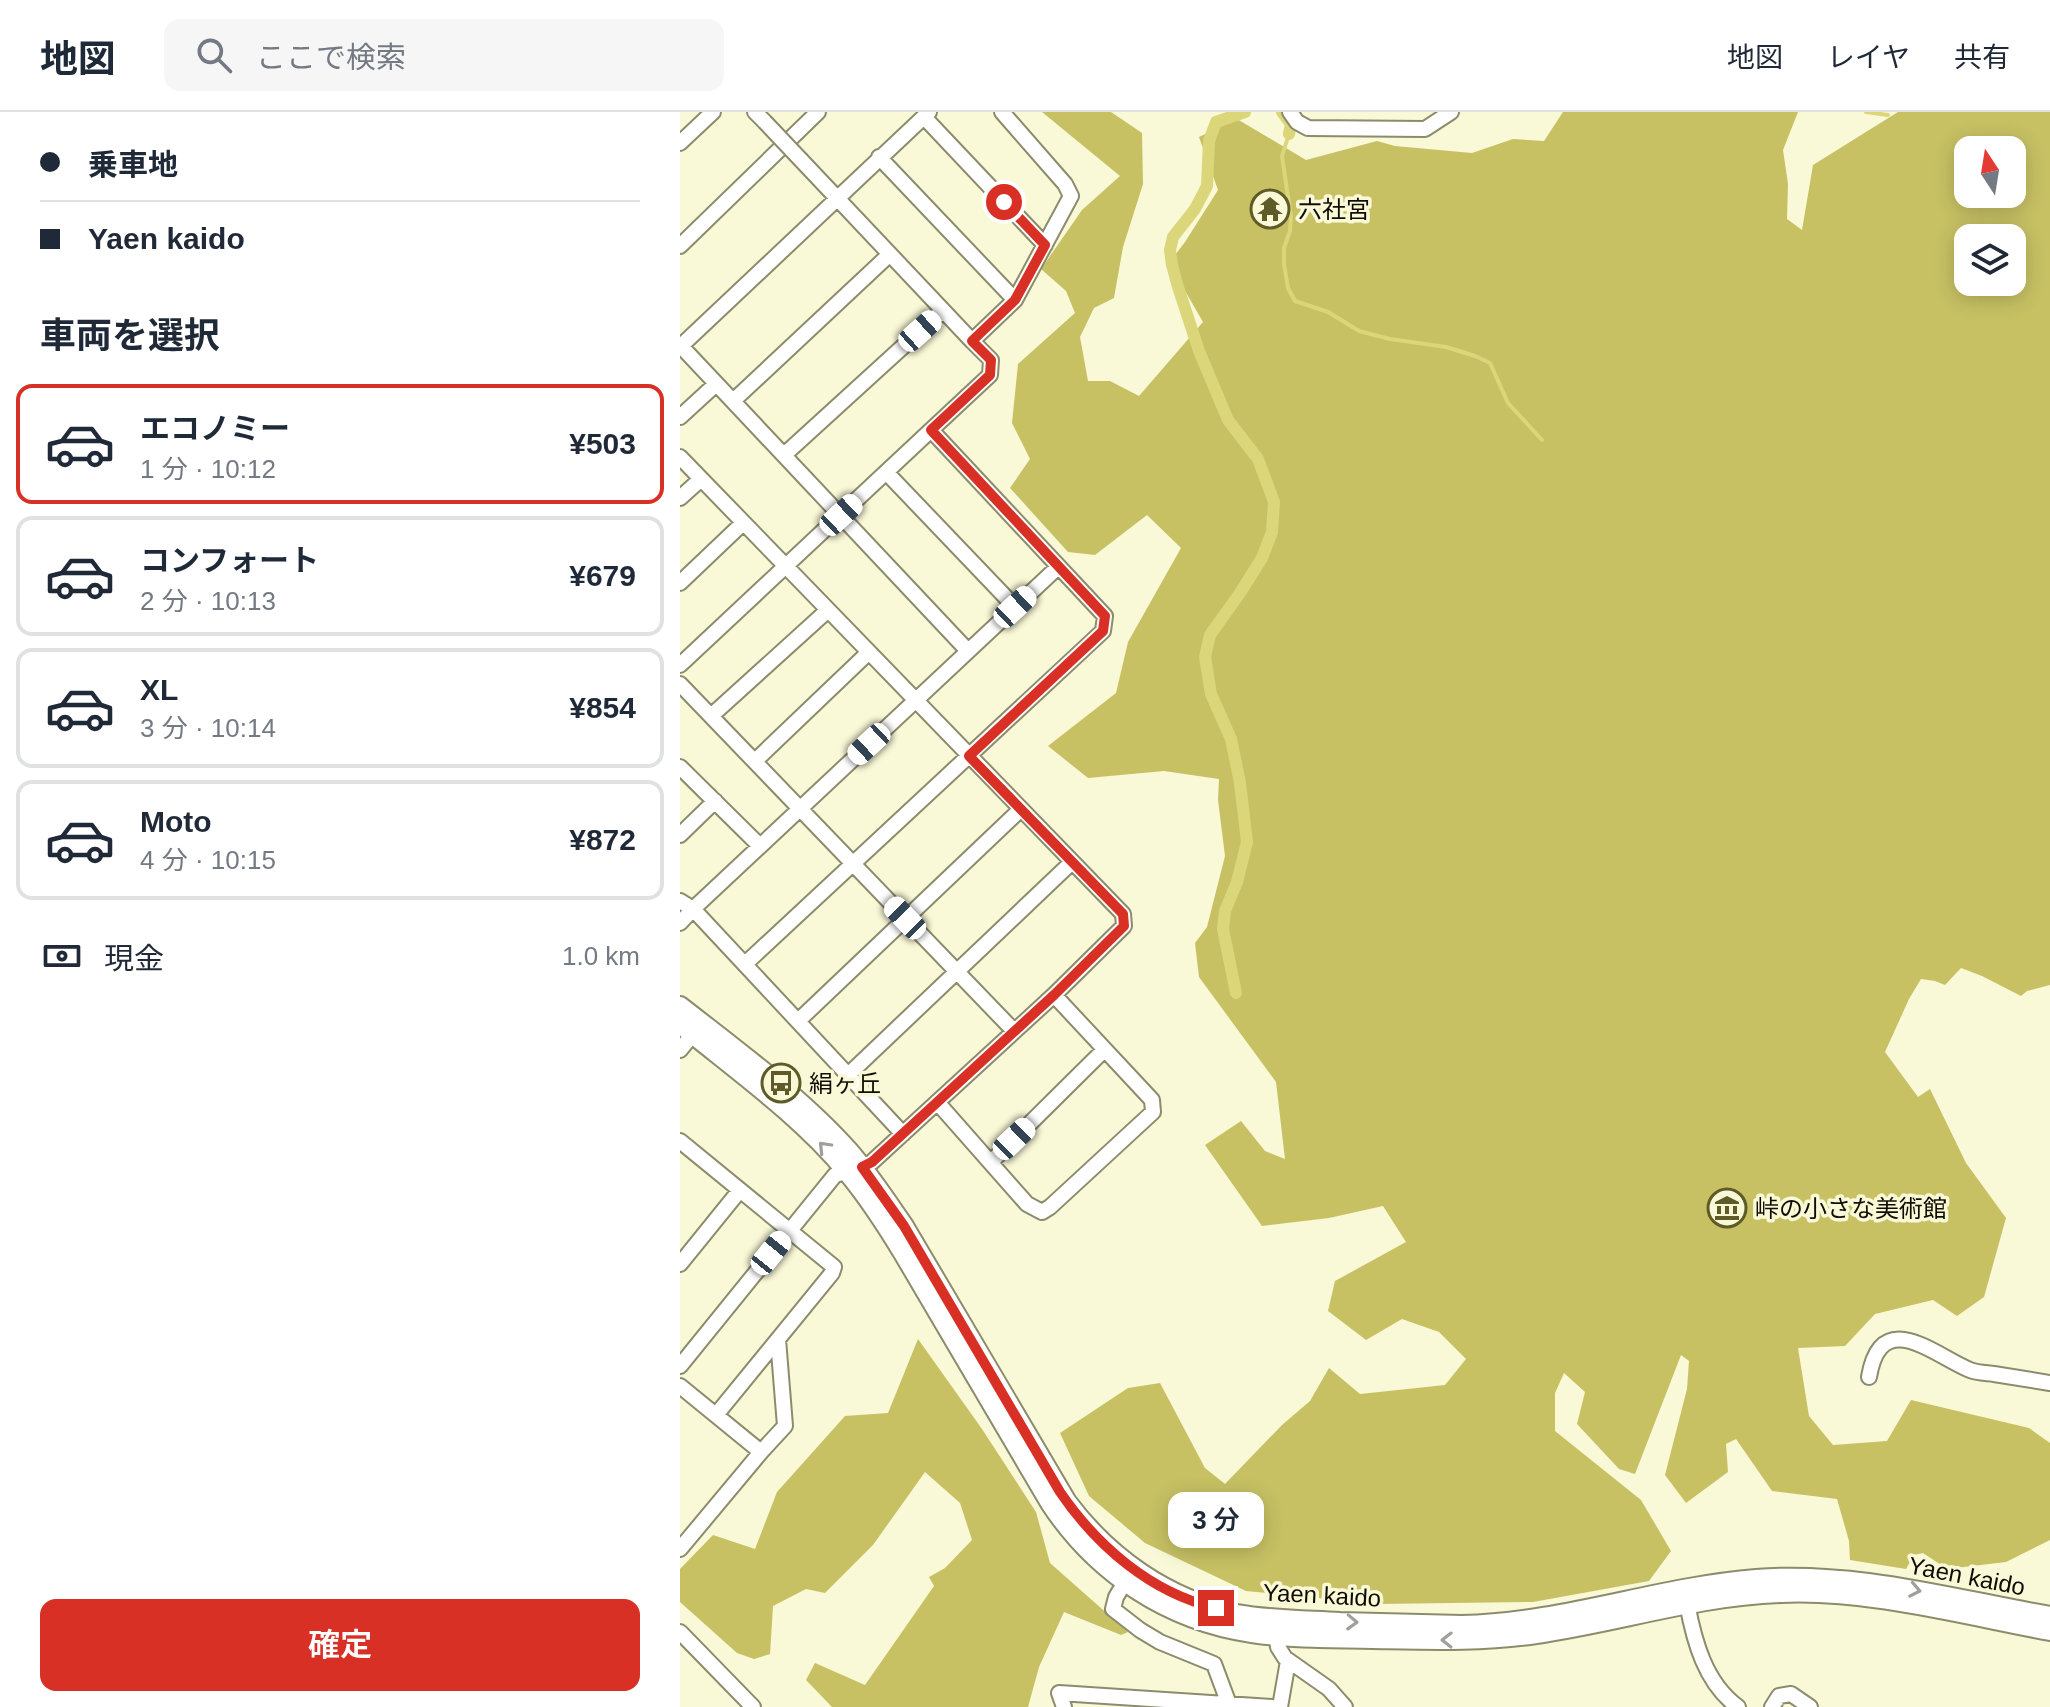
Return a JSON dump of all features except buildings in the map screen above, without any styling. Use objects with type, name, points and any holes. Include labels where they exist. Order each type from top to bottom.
[{"type":"main road","name":"Yaen kaido","points":[[680,1006],[692,1027],[854,1169],[904,1226],[1060,1492],[1090,1531],[1109,1549],[1167,1589],[1208,1606],[1275,1627],[1455,1640],[1508,1638],[1563,1630],[1687,1603],[1781,1593],[1836,1594],[1892,1601],[2050,1631]]},
{"type":"main road","name":"Yaen kaido","points":[[854,1169],[1065,1526],[1104,1566],[1125,1582],[1148,1598],[1199,1620],[1234,1630],[1489,1624],[1544,1618],[1707,1585],[1771,1578],[1846,1580],[2050,1616]]},
{"type":"street","points":[[680,143],[713,112]]},
{"type":"street","points":[[680,246],[818,112]]},
{"type":"street","points":[[972,341],[1015,300],[1071,196],[1065,184],[1002,112]]},
{"type":"street","points":[[1290,112],[1297,122],[1308,128],[1425,129],[1451,112]]},
{"type":"street","points":[[968,651],[680,345],[926,115],[1045,245]]},
{"type":"street","points":[[680,665],[990,375],[991,360],[760,117]]},
{"type":"street","points":[[879,157],[1015,300]]},
{"type":"street","points":[[733,401],[889,255]]},
{"type":"street","points":[[784,455],[942,311]]},
{"type":"street","points":[[680,417],[716,384]]},
{"type":"street","points":[[745,964],[1103,631],[1105,616],[931,430]]},
{"type":"street","points":[[680,457],[1123,914],[1124,926],[1054,995],[872,1162],[835,1175],[680,1366]]},
{"type":"street","points":[[886,472],[1015,607]]},
{"type":"street","points":[[680,498],[701,479]]},
{"type":"street","points":[[680,583],[743,523]]},
{"type":"street","points":[[680,923],[686,905],[760,846],[1058,567]]},
{"type":"street","points":[[711,716],[828,610]]},
{"type":"street","points":[[755,761],[869,652]]},
{"type":"street","points":[[680,684],[1014,1031]]},
{"type":"street","points":[[680,767],[760,846]]},
{"type":"street","points":[[680,835],[715,801]]},
{"type":"street","points":[[798,1021],[1021,809]]},
{"type":"street","points":[[848,1075],[1072,862]]},
{"type":"street","points":[[686,905],[903,1134]]},
{"type":"street","points":[[937,1102],[1027,1204],[1042,1212],[1050,1207],[1153,1112],[1152,1100],[1054,995]]},
{"type":"street","points":[[680,1050],[692,1027]]},
{"type":"street","points":[[991,1162],[1104,1050]]},
{"type":"street","points":[[682,1148],[740,1190],[834,1267]]},
{"type":"street","points":[[680,1264],[740,1190]]},
{"type":"street","points":[[716,1415],[834,1267]]},
{"type":"street","points":[[716,1415],[834,1267]]},
{"type":"street","points":[[1869,1377],[1872,1360],[1881,1348],[1888,1342],[1905,1338],[1929,1346],[1971,1371],[2050,1383]]},
{"type":"street","points":[[680,1549],[785,1426],[778,1339]]},
{"type":"street","points":[[680,1386],[761,1452]]},
{"type":"street","points":[[1125,1582],[1113,1609],[1160,1642],[1214,1664],[1229,1705]]},
{"type":"street","points":[[1687,1603],[1705,1665],[1716,1685],[1738,1707]]},
{"type":"street","points":[[1275,1627],[1281,1654],[1329,1689],[1345,1707]]},
{"type":"street","points":[[680,1632],[748,1705]]},
{"type":"street","points":[[1280,1707],[1288,1661]]},
{"type":"street","points":[[1064,1707],[1059,1693],[1119,1702],[1272,1707]]},
{"type":"street","points":[[1772,1707],[1779,1696],[1791,1694],[1810,1707]]},
{"type":"shaded area","points":[[1042,112],[1111,112],[1142,133],[1143,184],[1123,247],[1114,298],[1094,308],[1080,337],[1088,381],[1110,381],[1139,396],[1203,322],[1169,263],[1218,190],[1199,137],[1237,119],[1306,160],[1377,141],[1395,146],[1472,153],[1513,139],[1544,141],[1563,112],[1798,112],[1783,150],[1788,184],[1787,219],[1802,230],[1813,165],[1898,112],[2050,112],[2050,985],[2027,991],[2021,996],[1961,968],[1945,985],[1921,979],[1885,1052],[1918,1097],[1930,1089],[1966,1163],[2006,1218],[1984,1297],[1957,1316],[1933,1300],[1875,1314],[1845,1346],[1798,1348],[1809,1416],[1833,1445],[1887,1441],[1911,1400],[2029,1428],[2050,1443],[2050,1540],[2006,1562],[1947,1569],[1923,1553],[1914,1555],[1906,1569],[1850,1560],[1849,1541],[1837,1499],[1772,1491],[1736,1439],[1726,1444],[1728,1472],[1686,1503],[1665,1475],[1687,1389],[1689,1361],[1681,1355],[1635,1474],[1619,1469],[1577,1424],[1585,1392],[1564,1373],[1555,1393],[1555,1431],[1641,1500],[1671,1551],[1649,1581],[1533,1602],[1378,1604],[1246,1591],[1145,1543],[1089,1496],[1060,1433],[1128,1388],[1160,1383],[1205,1468],[1225,1484],[1310,1401],[1329,1368],[1360,1394],[1445,1385],[1466,1359],[1439,1332],[1402,1319],[1366,1340],[1328,1311],[1335,1281],[1406,1242],[1383,1206],[1329,1218],[1262,1226],[1205,1145],[1241,1121],[1265,1151],[1285,1159],[1276,1082],[1199,977],[1195,943],[1207,927],[1225,856],[1218,800],[1219,779],[1164,771],[1088,778],[1048,746],[1116,693],[1128,642],[1181,548],[1147,515],[1095,555],[1068,552],[1010,488],[1030,459],[1012,423],[1018,364],[1075,313],[1066,291],[1041,269],[1082,210],[1120,176]]},
{"type":"shaded area","points":[[918,1339],[1036,1512],[1050,1563],[1128,1632],[1121,1635],[1064,1612],[1039,1667],[1028,1707],[832,1707],[806,1680],[815,1663],[865,1685],[934,1586],[929,1577],[945,1568],[972,1540],[960,1503],[925,1472],[873,1545],[825,1593],[806,1589],[773,1606],[770,1654],[754,1659],[737,1653],[680,1602],[680,1569],[713,1535],[755,1549],[777,1492],[845,1416],[888,1413]]},
{"type":"waterway","points":[[1236,993],[1223,929],[1225,911],[1237,882],[1247,842],[1231,739],[1211,694],[1205,657],[1210,635],[1262,558],[1272,532],[1274,502],[1258,459],[1228,420],[1199,351],[1178,287],[1170,250],[1173,237],[1195,209],[1207,186],[1209,141],[1216,122],[1245,112]]},
{"type":"waterway","points":[[1282,112],[1291,124],[1289,134]]},
{"type":"waterway","points":[[1866,112],[1888,115]]},
{"type":"waterway","points":[[1289,134],[1282,156],[1291,217],[1284,264],[1288,288],[1295,301],[1328,312],[1359,331],[1446,347],[1490,363],[1508,403],[1542,440]]},
{"type":"place","name":"六社宮","points":[[1270,209]]},
{"type":"place","name":"絹ヶ丘","points":[[781,1083]]},
{"type":"place","name":"峠の小さな美術館","points":[[1727,1208]]},
{"type":"route","points":[[1004,202],[1045,245],[1015,300],[972,341],[991,360],[990,375],[931,430],[1105,616],[1103,631],[969,756],[1123,914],[1124,926],[907,1131],[862,1167],[904,1226],[1060,1492],[1090,1531],[1109,1549],[1158,1584],[1216,1608]]}]
